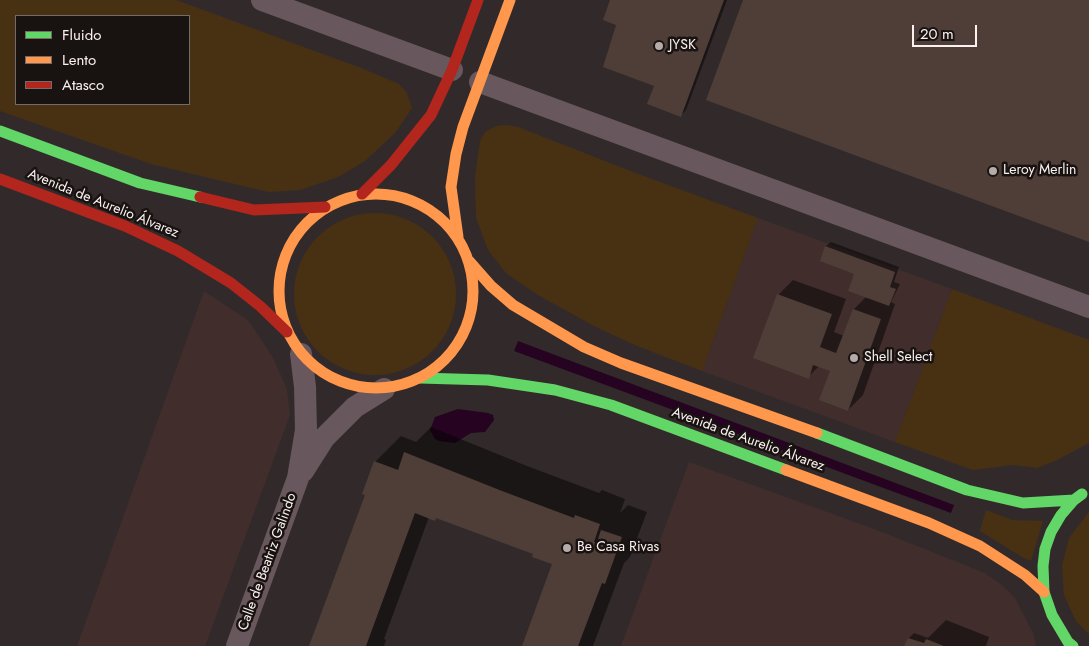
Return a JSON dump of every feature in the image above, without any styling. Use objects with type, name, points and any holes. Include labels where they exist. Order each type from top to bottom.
[{"type":"main road","points":[[362,194],[391,165],[424,126],[438,102],[452,70],[478,0]]},
{"type":"main road","points":[[510,0],[463,127],[456,154],[451,187],[458,237],[469,261],[491,286],[513,305],[584,347],[621,363],[872,453],[967,490],[1023,503],[1074,500]]},
{"type":"main road","points":[[0,132],[140,183],[254,210],[325,207],[362,194],[410,199],[438,215],[458,237]]},
{"type":"main road","name":"Avenida de Aurelio Álvarez","points":[[0,180],[125,226],[178,251],[231,283],[260,306],[288,333]]},
{"type":"main road","points":[[325,207],[302,226],[284,255],[278,301],[288,333],[301,354],[317,370],[336,380],[384,389],[420,378],[445,360],[456,347],[469,322],[473,290],[469,261]]},
{"type":"main road","name":"Avenida de Aurelio Álvarez","points":[[420,378],[488,380],[555,390],[611,405],[929,523],[980,546],[1025,575],[1044,592]]},
{"type":"main road","points":[[1070,645],[1052,616],[1044,592],[1043,566],[1052,532],[1061,515],[1074,500],[1089,489]]},
{"type":"street","points":[[262,0],[452,70]]},
{"type":"street","points":[[480,82],[1089,307]]},
{"type":"street","name":"Calle de Beatriz Galindo","points":[[237,646],[298,478],[306,430],[305,387],[301,354]]},
{"type":"street","name":"Calle de Beatriz Galindo","points":[[298,478],[324,438],[355,407],[384,389]]},
{"type":"shaded area","points":[[0,0],[176,0],[361,68],[399,84],[407,93],[412,108],[395,133],[365,161],[338,177],[300,190],[268,192],[151,164],[0,111]]},
{"type":"shaded area","points":[[496,126],[518,127],[758,218],[702,371],[635,345],[596,327],[538,295],[506,273],[488,250],[476,218],[475,177],[480,141],[485,132]]},
{"type":"shaded area","points":[[375,213],[406,219],[432,237],[450,263],[456,294],[450,325],[432,351],[406,369],[375,375],[344,369],[318,351],[300,325],[294,294],[300,263],[318,237],[344,219]]},
{"type":"shaded area","points":[[758,218],[952,289],[895,442],[702,371]]},
{"type":"shaded area","points":[[952,289],[1089,340],[1089,443],[1037,468],[1013,465],[973,470],[895,442]]},
{"type":"shaded area","points":[[204,291],[249,321],[273,358],[287,389],[290,415],[205,646],[77,646]]},
{"type":"shaded area","points":[[518,341],[954,505],[951,513],[514,351]]},
{"type":"shaded area","points":[[458,409],[488,413],[493,415],[494,420],[485,432],[471,433],[455,443],[435,439],[430,430],[435,417]]},
{"type":"shaded area","points":[[689,462],[877,530],[985,573],[1003,586],[1015,598],[1034,635],[1036,646],[621,646]]},
{"type":"shaded area","points":[[986,510],[1012,520],[1043,521],[1031,561],[980,531]]},
{"type":"shaded area","points":[[1089,512],[1089,634],[1076,621],[1064,595],[1062,566],[1069,538]]},
{"type":"building","name":"JYSK","points":[[610,0],[724,0],[681,117],[647,104],[654,86],[603,67],[616,25],[603,20]]},
{"type":"building","name":"Leroy Merlin","points":[[743,0],[1089,0],[1089,242],[706,100]]},
{"type":"building","points":[[825,246],[895,272],[890,287],[896,289],[889,306],[848,291],[854,274],[820,261]]},
{"type":"building","points":[[777,294],[832,314],[820,347],[836,353],[853,309],[881,319],[848,411],[819,400],[830,371],[813,365],[809,379],[753,358]]},
{"type":"building","name":"Be Casa Rivas","points":[[404,452],[574,518],[575,515],[600,524],[594,542],[597,542],[601,530],[622,537],[605,584],[602,583],[578,646],[522,646],[552,564],[532,557],[533,554],[436,518],[435,521],[415,513],[366,646],[309,646],[365,495],[362,494],[374,461],[398,470]]},
{"type":"building","points":[[908,638],[924,643],[926,639],[944,646],[904,646]]},
{"type":"traffic: fast","points":[[0,131],[140,183],[200,197]]},
{"type":"traffic: fast","points":[[420,378],[488,380],[555,390],[611,405],[786,470]]},
{"type":"traffic: fast","points":[[817,433],[967,490],[1023,503],[1074,500]]},
{"type":"traffic: fast","points":[[1073,646],[1068,642],[1052,615],[1044,592],[1043,566],[1045,549],[1051,532],[1061,515],[1082,494]]},
{"type":"traffic: slow","points":[[458,237],[451,187],[456,154],[463,127],[510,0]]},
{"type":"traffic: slow","points":[[376,194],[404,198],[422,206],[430,210],[451,230],[457,237],[469,263],[473,291],[469,319],[461,337],[457,345],[437,366],[430,372],[404,384],[376,388],[348,384],[330,376],[322,372],[301,352],[295,345],[283,319],[279,291],[283,263],[291,245],[295,237],[315,216],[322,210],[348,198],[376,194]]},
{"type":"traffic: slow","points":[[469,261],[491,286],[513,305],[584,347],[621,363],[817,433]]},
{"type":"traffic: slow","points":[[786,470],[929,523],[980,546],[1025,575],[1044,592]]},
{"type":"traffic: jam","points":[[362,194],[391,165],[431,115],[452,70],[478,0]]},
{"type":"traffic: jam","points":[[0,179],[125,226],[178,251],[231,283],[260,306],[287,332]]},
{"type":"traffic: jam","points":[[200,197],[254,210],[325,207]]},
{"type":"place","name":"JYSK","points":[[659,46]]},
{"type":"place","name":"Leroy Merlin","points":[[993,171]]},
{"type":"place","name":"Shell Select","points":[[854,358]]},
{"type":"place","name":"Be Casa Rivas","points":[[567,548]]}]
